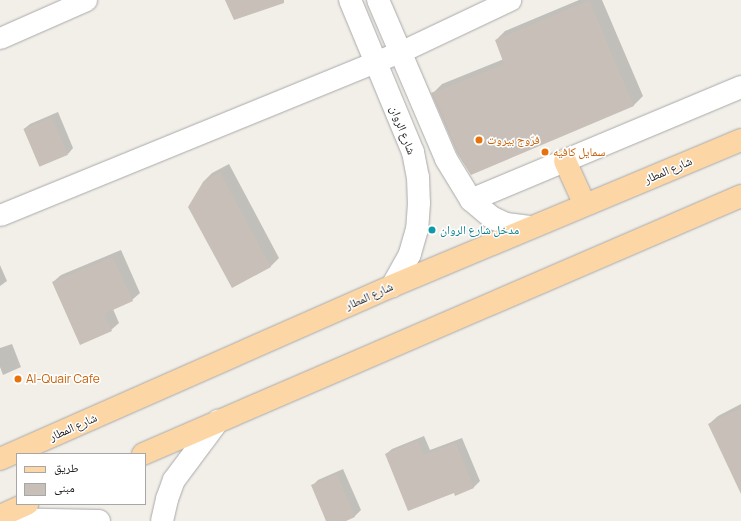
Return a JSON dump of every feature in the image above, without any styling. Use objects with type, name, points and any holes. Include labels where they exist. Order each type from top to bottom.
[{"type":"main road","name":"شارع المطار","points":[[0,459],[392,286],[741,140]]},
{"type":"main road","points":[[566,161],[585,205]]},
{"type":"main road","points":[[145,453],[741,196]]},
{"type":"main road","points":[[0,517],[25,505]]},
{"type":"street","points":[[0,38],[86,0]]},
{"type":"street","name":"شارع الروان","points":[[350,0],[413,152],[418,177],[419,203],[417,229],[410,254],[392,286]]},
{"type":"street","points":[[378,0],[446,160],[471,200],[491,217],[506,224],[532,227]]},
{"type":"street","points":[[0,215],[400,52],[510,0]]},
{"type":"street","points":[[471,200],[741,87]]},
{"type":"street","points":[[162,521],[167,499],[174,480],[218,421]]},
{"type":"street","points":[[0,517],[99,521]]},
{"type":"building","points":[[225,0],[284,0],[284,3],[234,20]]},
{"type":"building","points":[[589,0],[634,106],[471,175],[457,153],[431,93],[504,64],[495,40]]},
{"type":"building","points":[[52,117],[68,155],[39,167],[23,129]]},
{"type":"building","points":[[220,172],[271,267],[232,288],[188,207],[203,182]]},
{"type":"building","points":[[113,257],[133,301],[104,314],[112,331],[80,345],[52,282]]},
{"type":"building","points":[[741,408],[741,494],[708,424]]},
{"type":"building","points":[[418,441],[424,455],[456,443],[474,488],[455,496],[454,493],[408,511],[385,454]]},
{"type":"building","points":[[337,474],[355,517],[346,521],[326,521],[311,485]]},
{"type":"place","name":"فرّوج بيروت","points":[[479,140]]},
{"type":"place","name":"سمايل كافيه","points":[[545,152]]},
{"type":"place","name":"مدخل شارع الروان","points":[[432,230]]},
{"type":"place","name":"Al-Quair Cafe","points":[[18,379]]}]
